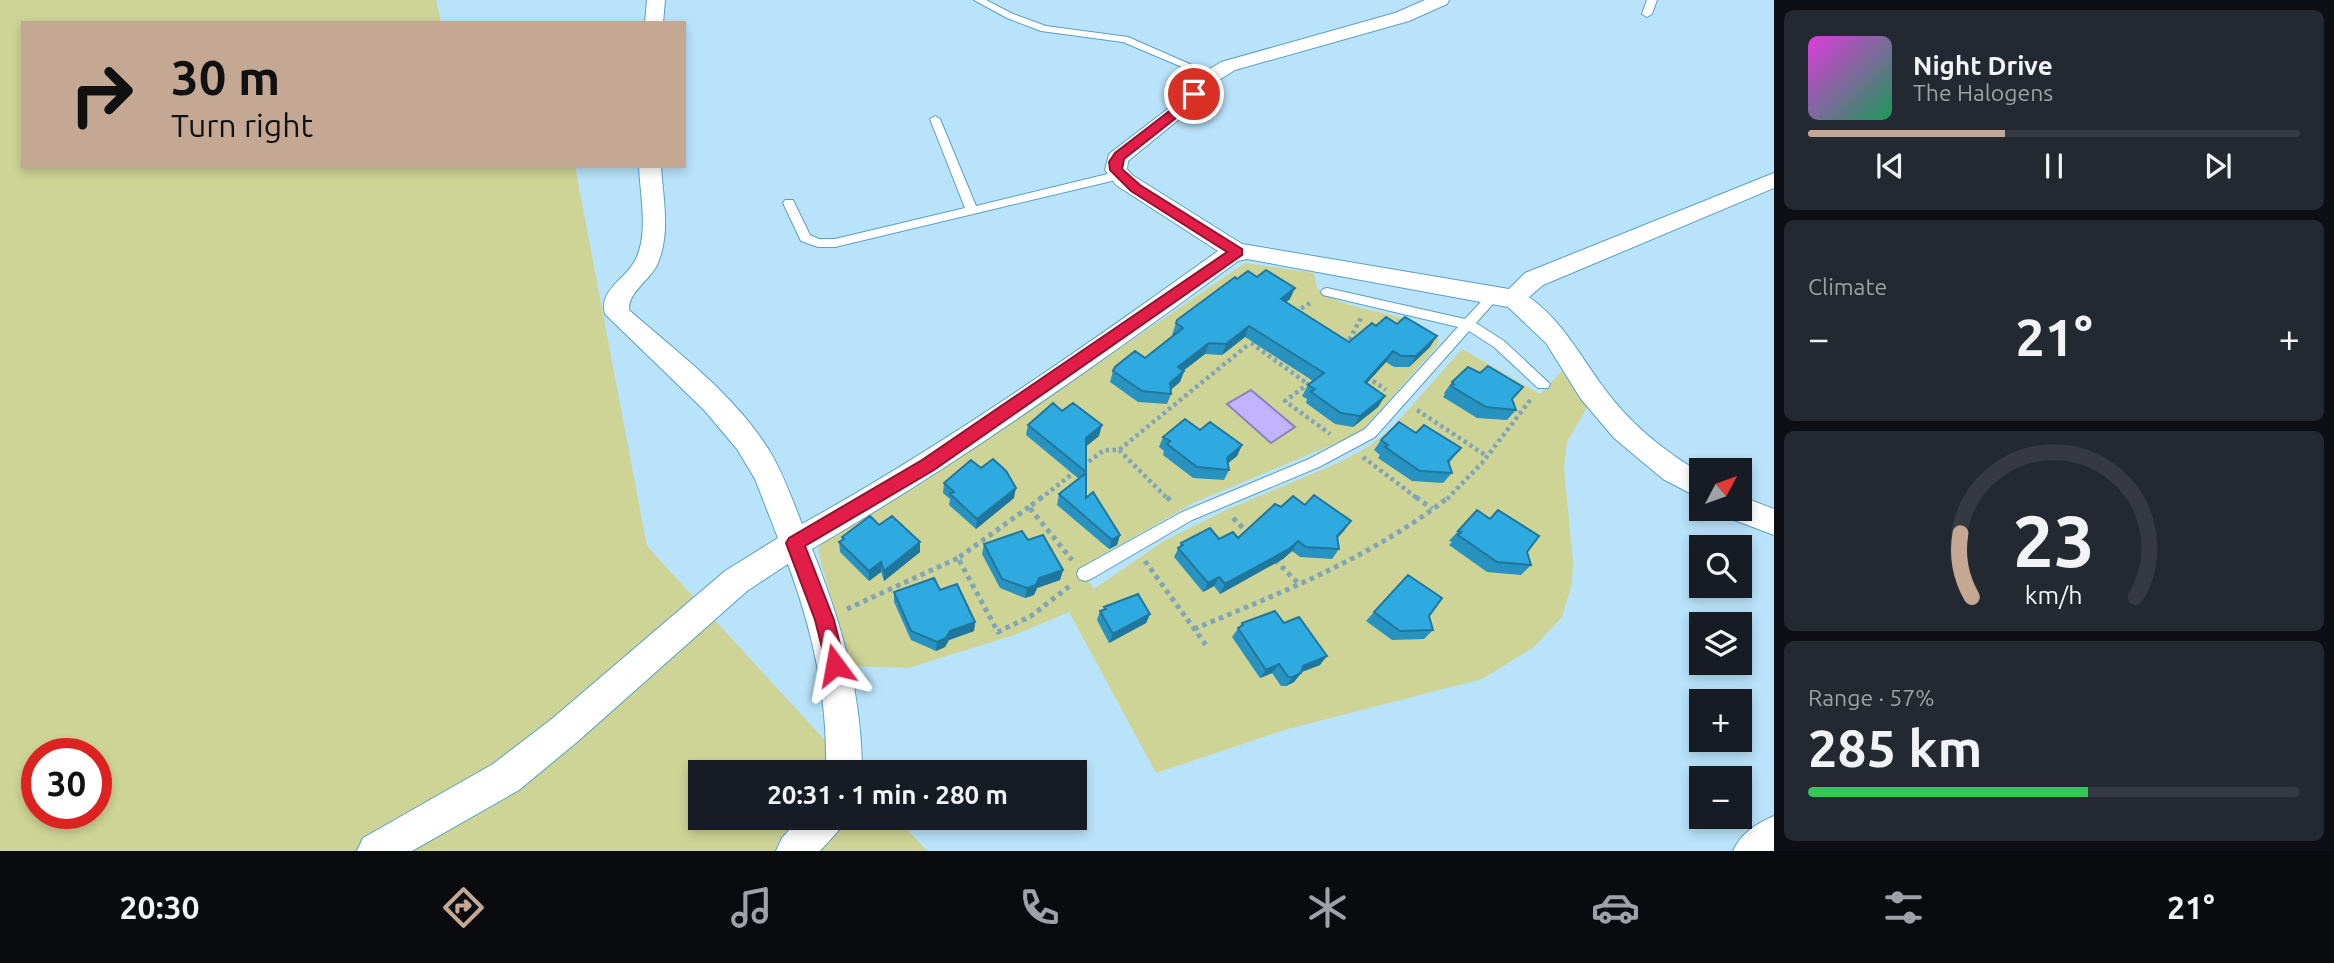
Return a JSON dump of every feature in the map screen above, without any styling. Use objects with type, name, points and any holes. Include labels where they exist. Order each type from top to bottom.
[{"type":"street","points":[[654,21],[656,0]]},
{"type":"street","points":[[1384,0],[1402,17]]},
{"type":"street","points":[[1440,0],[1402,17],[1234,64],[1212,76],[1176,112],[1116,159],[1115,166],[1120,175],[1136,188],[1237,252],[1255,252],[1505,297],[1536,315],[1557,336],[1600,404],[1636,443],[1689,479]]},
{"type":"street","points":[[650,168],[650,250],[645,265],[616,299],[614,307],[618,314],[715,407],[755,452],[795,543],[824,620],[841,705],[844,760]]},
{"type":"street","points":[[1505,297],[1521,290],[1534,279],[1774,180]]},
{"type":"street","points":[[376,851],[506,777],[565,730],[720,595],[795,543],[928,465],[1237,252]]},
{"type":"street","points":[[1752,514],[1774,522]]},
{"type":"street","points":[[795,851],[814,830]]},
{"type":"street","points":[[1752,851],[1774,835]]},
{"type":"lane","points":[[979,0],[1044,29],[1125,39],[1212,76]]},
{"type":"lane","points":[[1647,14],[1652,0]]},
{"type":"lane","points":[[935,119],[972,210]]},
{"type":"lane","points":[[789,203],[805,238],[818,243],[835,243],[1120,175]]},
{"type":"lane","points":[[1327,292],[1469,325],[1499,344],[1543,384]]},
{"type":"lane","points":[[1085,574],[1188,516],[1348,446],[1370,433],[1469,325],[1505,297]]},
{"type":"path","points":[[1293,314],[1327,292]]},
{"type":"path","points":[[1344,351],[1356,326],[1374,303]]},
{"type":"path","points":[[824,620],[958,558],[1104,450],[1119,450],[1256,339]]},
{"type":"path","points":[[1249,344],[1308,384]]},
{"type":"path","points":[[1360,373],[1485,455]]},
{"type":"path","points":[[1318,376],[1285,401],[1432,509]]},
{"type":"path","points":[[1195,629],[1352,560],[1396,535],[1450,495],[1543,384]]},
{"type":"path","points":[[1119,450],[1188,516]]},
{"type":"path","points":[[1218,503],[1253,538]]},
{"type":"path","points":[[958,558],[999,632],[1031,616],[1085,574],[1029,507]]},
{"type":"path","points":[[1135,546],[1208,648]]},
{"type":"path","points":[[1272,556],[1299,584]]},
{"type":"green space","points":[[0,0],[436,0],[441,21],[21,21],[21,168],[575,168],[647,546],[843,760],[688,760],[688,830],[908,830],[927,851],[0,851]]},
{"type":"green space","points":[[1245,263],[1314,273],[1317,288],[1331,297],[1346,304],[1411,321],[1439,339],[1437,346],[1360,433],[1193,503],[1080,568],[1094,589],[1162,542],[1226,510],[1338,463],[1368,447],[1392,428],[1462,349],[1540,394],[1565,368],[1589,404],[1567,442],[1564,468],[1573,561],[1572,583],[1562,617],[1534,647],[1482,679],[1288,729],[1156,773],[1069,612],[1017,634],[909,668],[851,666],[818,550],[824,539],[918,486]]},
{"type":"shaded area","points":[[1251,390],[1295,427],[1271,443],[1227,404]]},
{"type":"building","points":[[1266,270],[1295,288],[1281,299],[1349,342],[1372,323],[1376,326],[1386,317],[1397,324],[1405,317],[1437,336],[1416,356],[1401,356],[1393,351],[1365,382],[1385,396],[1360,416],[1341,413],[1311,392],[1315,389],[1308,385],[1324,373],[1249,326],[1226,344],[1209,343],[1178,367],[1184,371],[1170,383],[1171,394],[1142,391],[1113,371],[1135,351],[1145,358],[1183,328],[1176,323],[1177,320],[1235,277],[1237,279],[1248,271],[1257,277]]},
{"type":"building","points":[[1488,366],[1523,387],[1512,399],[1516,410],[1486,407],[1451,386],[1468,367],[1480,373]]},
{"type":"building","points":[[1053,403],[1062,411],[1073,403],[1102,425],[1086,438],[1086,472],[1028,425]]},
{"type":"building","points":[[1185,419],[1200,430],[1210,422],[1242,445],[1227,458],[1229,470],[1197,467],[1167,444],[1170,441],[1163,437]]},
{"type":"building","points":[[1399,422],[1416,433],[1424,425],[1461,448],[1448,461],[1452,473],[1420,471],[1385,447],[1388,445],[1381,440]]},
{"type":"building","points":[[993,459],[1006,471],[1016,488],[977,519],[950,494],[954,492],[944,483],[971,460],[981,468]]},
{"type":"building","points":[[1086,473],[1086,498],[1093,492],[1120,535],[1112,540],[1059,494]]},
{"type":"building","points":[[1314,495],[1351,521],[1337,536],[1339,549],[1306,547],[1298,541],[1289,549],[1225,584],[1219,577],[1208,583],[1178,548],[1183,545],[1181,543],[1210,528],[1219,539],[1233,532],[1238,538],[1275,504],[1281,507],[1293,496],[1305,505]]},
{"type":"building","points":[[1477,510],[1490,519],[1498,510],[1539,536],[1527,552],[1531,565],[1497,562],[1458,535],[1461,532],[1458,531]]},
{"type":"building","points":[[870,516],[879,525],[892,516],[920,542],[884,571],[881,562],[869,571],[839,542]]},
{"type":"building","points":[[1022,531],[1028,540],[1043,535],[1063,570],[1039,578],[1036,585],[1027,588],[1002,579],[984,544]]},
{"type":"building","points":[[1408,575],[1442,598],[1429,616],[1433,630],[1400,631],[1374,612]]},
{"type":"building","points":[[934,578],[940,590],[957,584],[975,622],[950,631],[946,638],[937,642],[911,631],[894,592]]},
{"type":"building","points":[[1138,594],[1150,614],[1113,634],[1100,611]]},
{"type":"building","points":[[1275,611],[1284,623],[1299,617],[1327,656],[1303,666],[1301,673],[1293,677],[1288,677],[1279,664],[1266,670],[1238,628],[1242,623]]},
{"type":"route","points":[[835,665],[824,620],[795,543],[906,480],[1121,335],[1237,252],[1136,188],[1116,170],[1115,162],[1119,156],[1176,112],[1194,94]]}]
